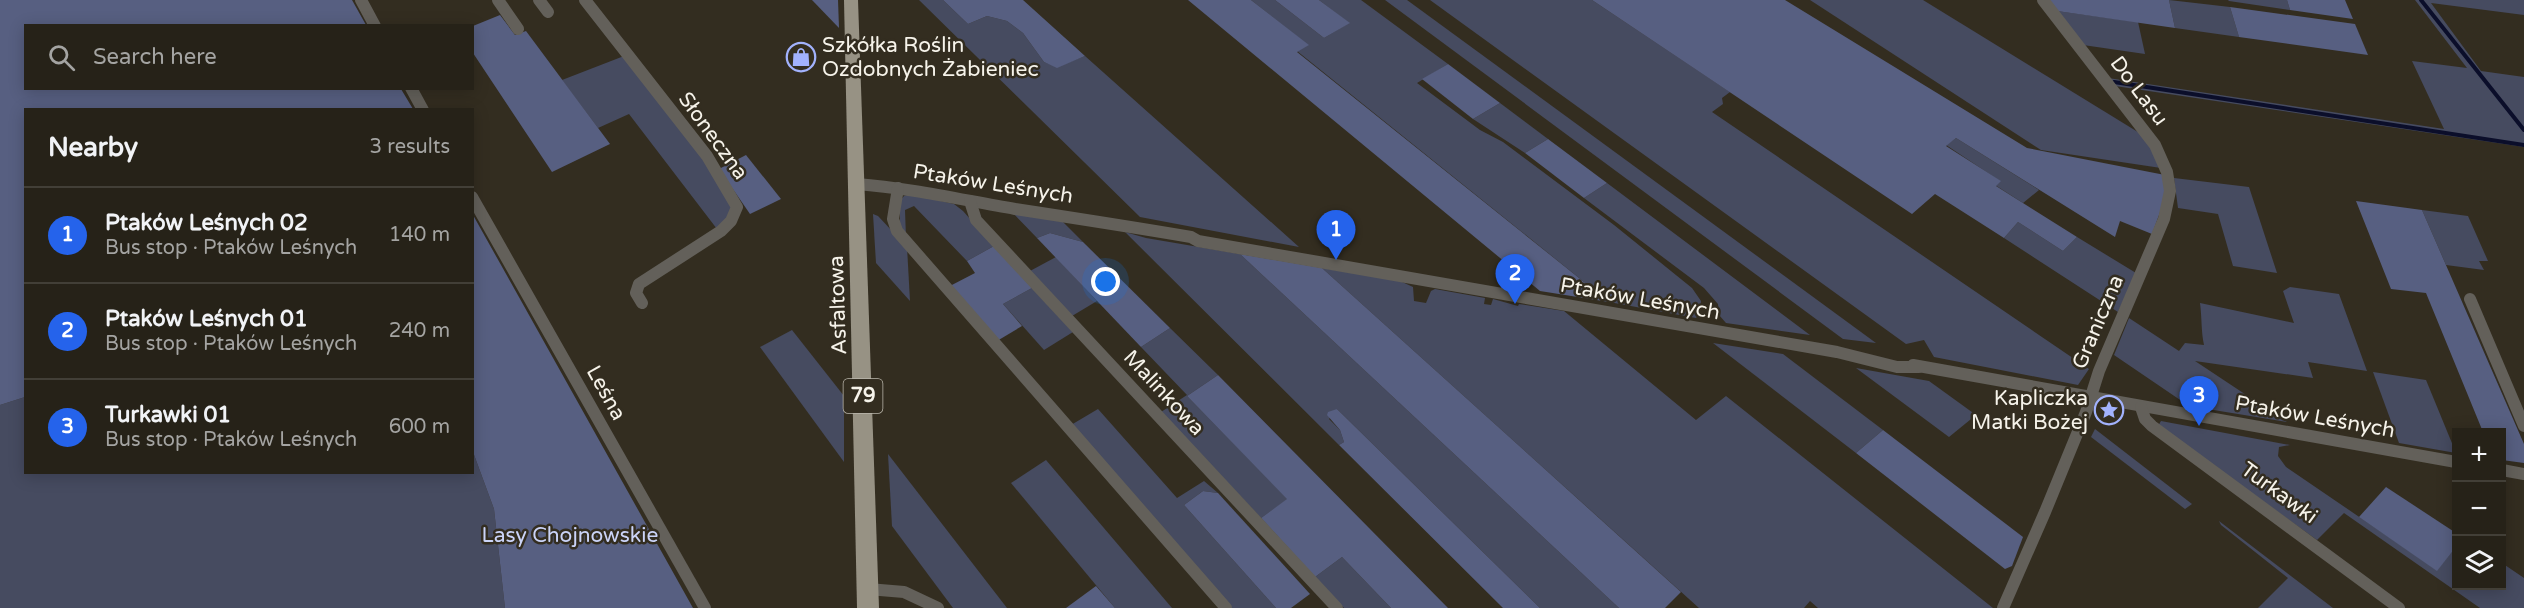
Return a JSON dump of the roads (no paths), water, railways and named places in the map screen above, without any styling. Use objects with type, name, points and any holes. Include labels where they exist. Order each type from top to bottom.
[{"type":"main road","name":"Asfaltowa","points":[[851,0],[868,598]]},
{"type":"street","points":[[361,0],[374,24]]},
{"type":"street","points":[[498,0],[519,29]]},
{"type":"street","points":[[539,0],[548,12]]},
{"type":"street","name":"Słoneczna","points":[[585,0],[707,156],[737,207],[731,221],[720,231],[639,284],[636,293],[642,303]]},
{"type":"street","name":"Do Lasu","points":[[2043,0],[2155,145],[2167,172],[2170,191],[2164,219]]},
{"type":"street","points":[[412,90],[422,108]]},
{"type":"street","name":"Ptaków Leśnych","points":[[857,184],[898,188],[1066,215],[1123,226],[1128,231],[1157,238],[1192,243],[1198,241],[1442,283],[1602,314],[1862,357],[1904,368],[1919,367],[2452,461]]},
{"type":"street","points":[[898,188],[893,219],[897,231],[1226,608]]},
{"type":"street","name":"Leśna","points":[[474,201],[705,608]]},
{"type":"street","name":"Malinkowa","points":[[970,201],[976,220],[1337,608]]},
{"type":"street","name":"Graniczna","points":[[2003,608],[2045,512],[2097,378],[2164,219]]},
{"type":"street","points":[[2470,300],[2524,426]]},
{"type":"street","name":"Turkawki","points":[[2141,407],[2145,419],[2152,426],[2399,608]]},
{"type":"street","points":[[2506,471],[2524,474]]},
{"type":"street","points":[[868,598],[887,588],[922,597],[938,608]]},
{"type":"waterway","points":[[2421,0],[2524,130]]},
{"type":"waterway","points":[[2114,82],[2524,145]]},
{"type":"place","name":"Szkółka Roślin Ozdobnych Żabieniec","points":[[801,57]]},
{"type":"place","name":"Ptaków Leśnych 02","points":[[1336,260]]},
{"type":"place","name":"Ptaków Leśnych 01","points":[[1515,304]]},
{"type":"place","name":"Kapliczka Matki Bożej","points":[[2109,410]]},
{"type":"place","name":"Turkawki 01","points":[[2199,426]]},
{"type":"park label","name":"Lasy Chojnowskie","points":[[570,535]]}]
